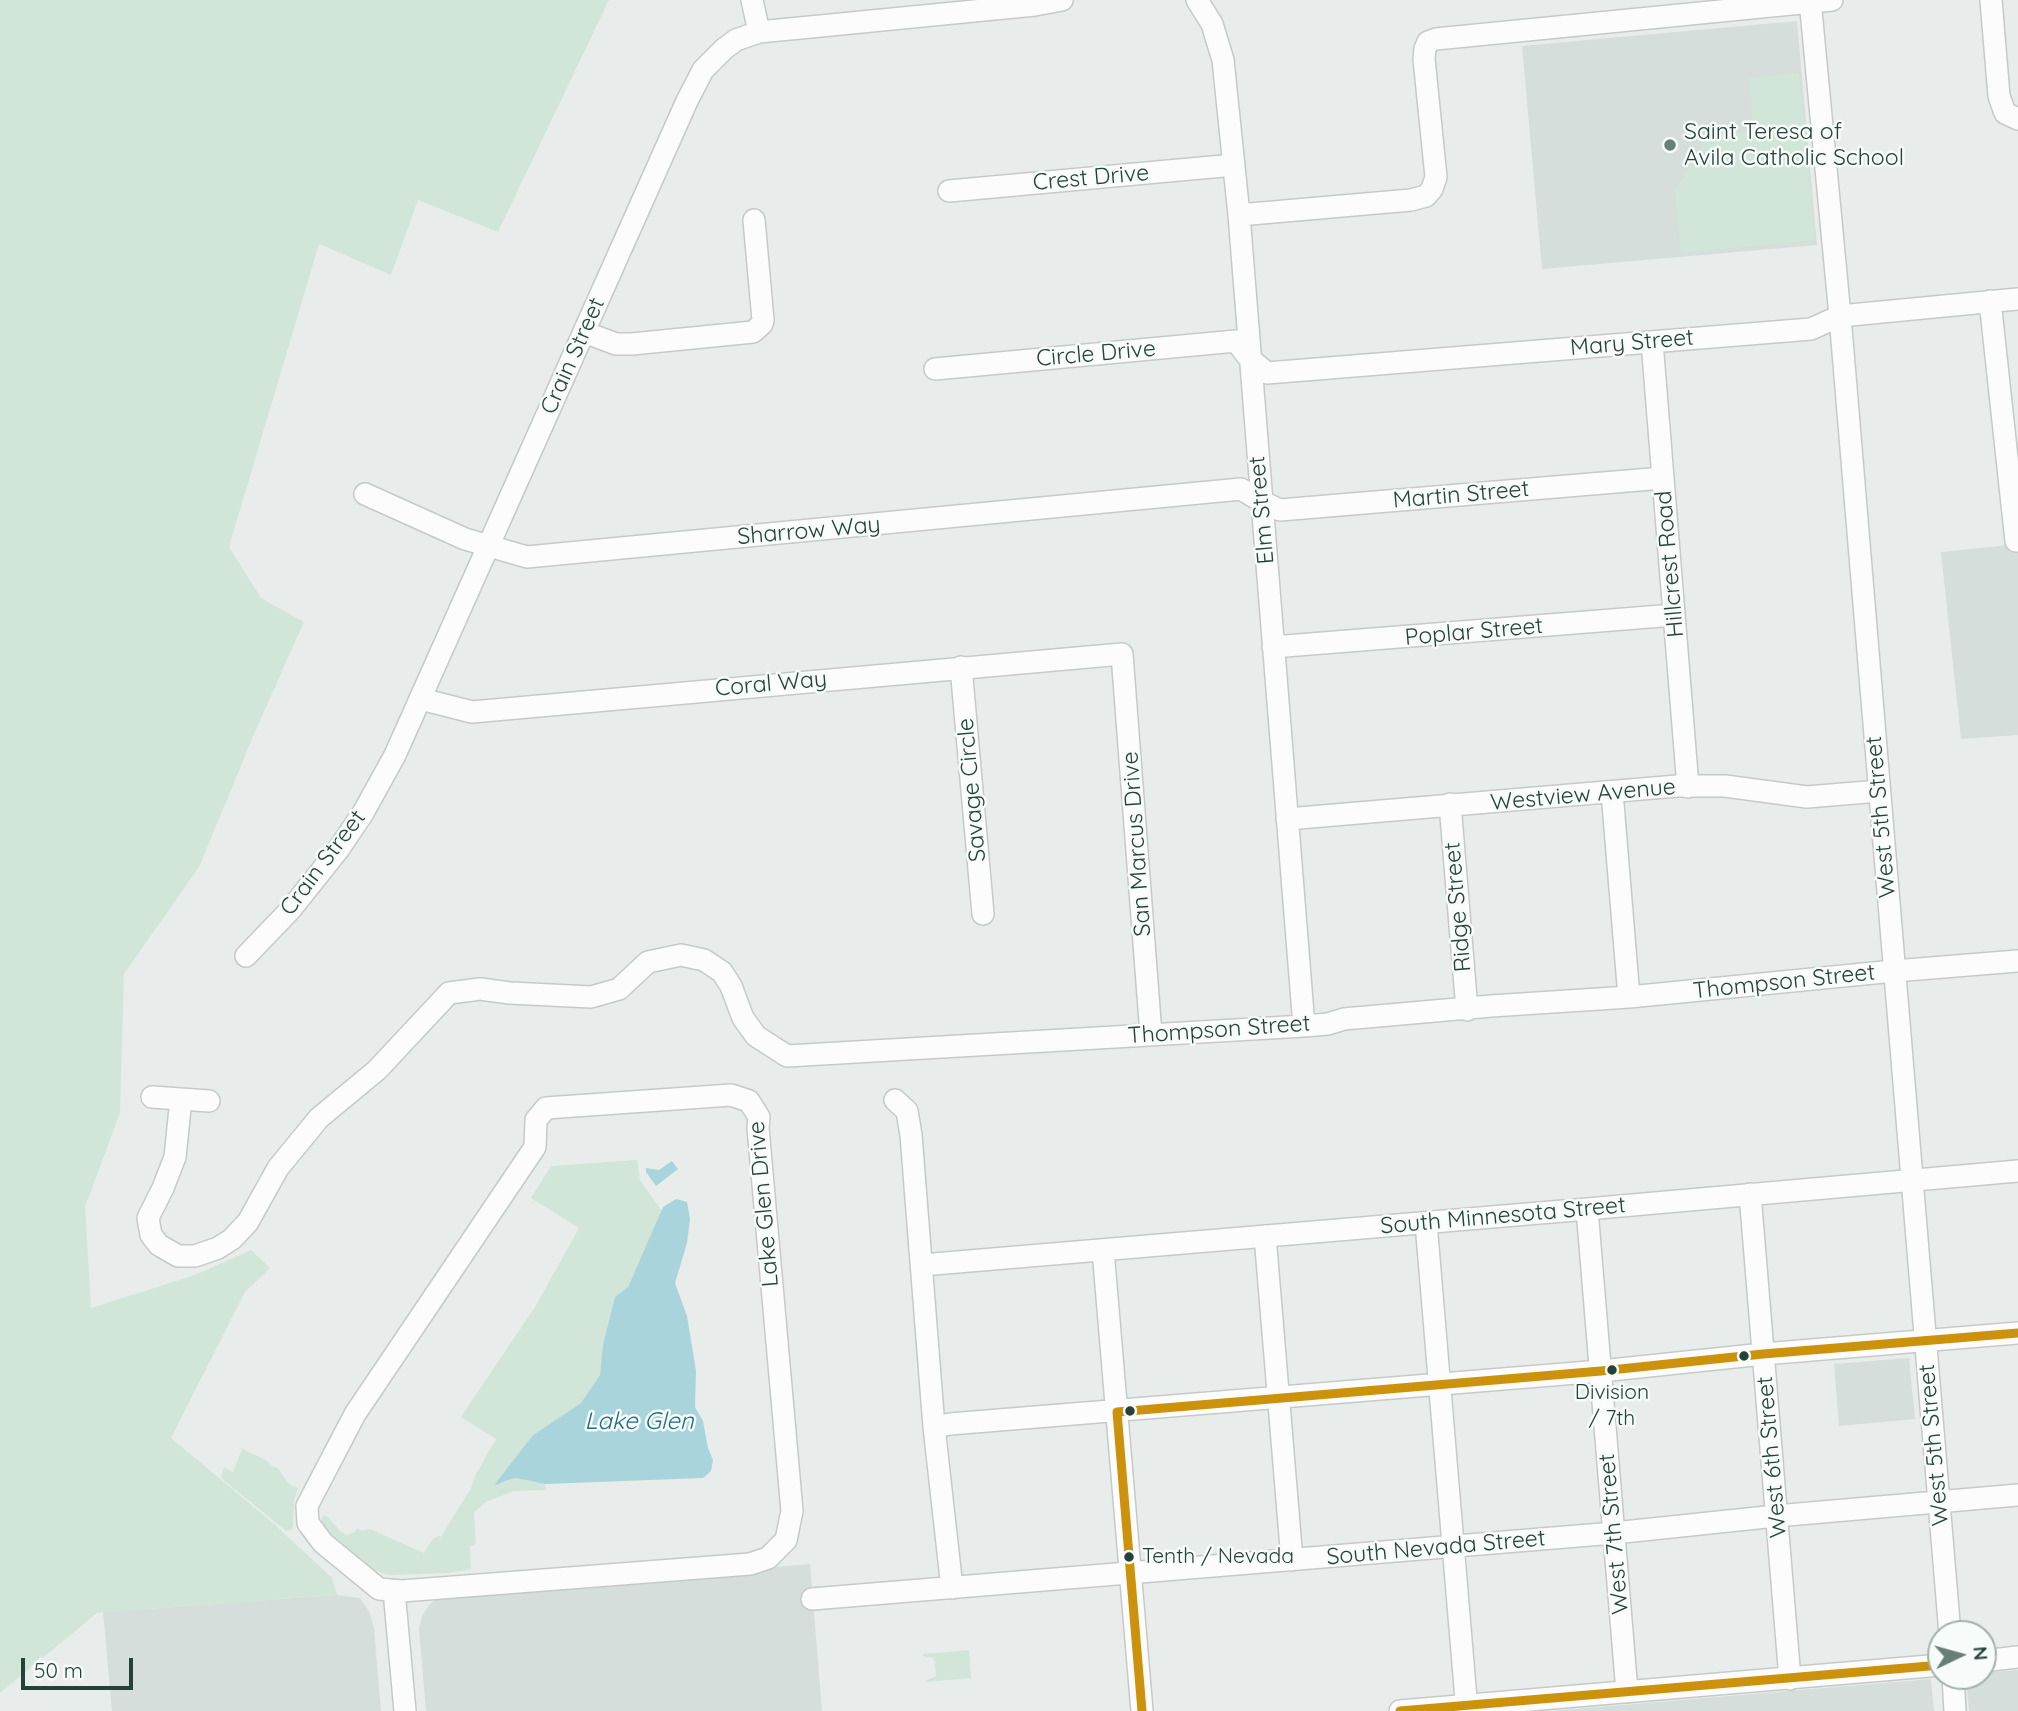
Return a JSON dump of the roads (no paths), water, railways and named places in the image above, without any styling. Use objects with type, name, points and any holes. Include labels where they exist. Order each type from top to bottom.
[{"type":"street","points":[[752,0],[759,32]]},
{"type":"street","name":"Crain Street","points":[[246,956],[291,909],[338,850],[363,813],[395,755],[703,70],[736,40],[759,32],[926,7],[1035,5],[1062,0]]},
{"type":"street","name":"Elm Street","points":[[1197,0],[1212,24],[1221,51],[1239,215],[1304,1026]]},
{"type":"street","points":[[1239,215],[1412,200],[1426,196],[1436,177],[1424,59],[1428,42],[1436,39],[1832,0]]},
{"type":"street","points":[[1991,0],[1999,96],[2012,116]]},
{"type":"street","name":"West 5th Street","points":[[1810,1],[1840,316],[1949,1620]]},
{"type":"street","name":"Crest Drive","points":[[949,191],[1233,164]]},
{"type":"street","points":[[584,332],[616,344],[753,332],[763,320],[754,220]]},
{"type":"street","name":"Mary Street","points":[[1249,358],[1267,373],[1811,329],[1840,316],[2018,299]]},
{"type":"street","points":[[1990,301],[2013,462],[2016,541]]},
{"type":"street","name":"Circle Drive","points":[[935,369],[1236,341],[1249,358]]},
{"type":"street","name":"Hillcrest Road","points":[[1652,341],[1688,786]]},
{"type":"street","name":"Martin Street","points":[[1261,501],[1280,510],[1663,478]]},
{"type":"street","name":"Sharrow Way","points":[[365,494],[465,539],[527,558],[1241,489],[1261,501]]},
{"type":"street","name":"Poplar Street","points":[[1273,647],[1674,615]]},
{"type":"street","name":"Coral Way","points":[[421,699],[472,712],[1122,654]]},
{"type":"street","name":"San Marcus Drive","points":[[1122,654],[1151,1035]]},
{"type":"street","name":"Savage Circle","points":[[961,667],[983,914]]},
{"type":"street","name":"Westview Avenue","points":[[1287,819],[1688,786],[1725,786],[1807,797],[1879,791]]},
{"type":"street","points":[[1612,792],[1629,997]]},
{"type":"street","name":"Ridge Street","points":[[1450,804],[1466,1010]]},
{"type":"street","name":"Thompson Street","points":[[181,1099],[175,1157],[148,1218],[151,1236],[159,1245],[178,1256],[195,1256],[218,1248],[232,1239],[248,1222],[278,1168],[319,1118],[377,1070],[449,993],[480,989],[592,998],[619,989],[648,962],[681,955],[704,960],[722,972],[731,986],[743,1018],[756,1036],[787,1056],[1304,1026],[1328,1024],[1344,1019],[1629,997],[2018,961]]},
{"type":"street","name":"Lake Glen Drive","points":[[731,1095],[750,1101],[759,1117],[792,1511],[786,1540],[768,1558],[750,1564],[394,1591],[379,1589],[323,1543],[307,1523],[307,1506],[355,1414],[535,1147],[536,1120],[546,1108],[731,1095]]},
{"type":"street","points":[[152,1097],[209,1101]]},
{"type":"street","points":[[895,1100],[907,1111],[909,1123],[934,1427],[952,1588]]},
{"type":"street","name":"South Minnesota Street","points":[[922,1265],[2018,1171]]},
{"type":"street","name":"West 6th Street","points":[[1750,1194],[1790,1679]]},
{"type":"street","name":"West 7th Street","points":[[1587,1209],[1627,1692]]},
{"type":"street","points":[[1426,1223],[1466,1708]]},
{"type":"street","points":[[1265,1236],[1292,1560]]},
{"type":"street","points":[[1103,1250],[1142,1711]]},
{"type":"street","points":[[934,1427],[2018,1333]]},
{"type":"street","name":"South Nevada Street","points":[[812,1600],[1614,1533],[2018,1495]]},
{"type":"street","points":[[394,1591],[405,1711]]},
{"type":"street","points":[[1997,1659],[2018,1657]]},
{"type":"street","points":[[1400,1711],[1466,1708],[1927,1666]]},
{"type":"street","points":[[1954,1690],[1955,1711]]},
{"type":"water","points":[[672,1161],[678,1169],[656,1186],[646,1168],[659,1170]]},
{"type":"water","name":"Lake Glen","points":[[676,1199],[687,1202],[690,1219],[687,1243],[675,1283],[687,1316],[696,1371],[695,1407],[703,1421],[713,1460],[711,1471],[703,1478],[545,1484],[516,1478],[495,1484],[533,1435],[581,1403],[600,1375],[603,1344],[615,1297],[628,1287],[663,1207]]},
{"type":"place","name":"Saint Teresa of Avila Catholic School","points":[[1670,145]]},
{"type":"place","name":"Division / 7th","points":[[1612,1370]]},
{"type":"place","name":"Tenth / Nevada","points":[[1129,1557]]}]
